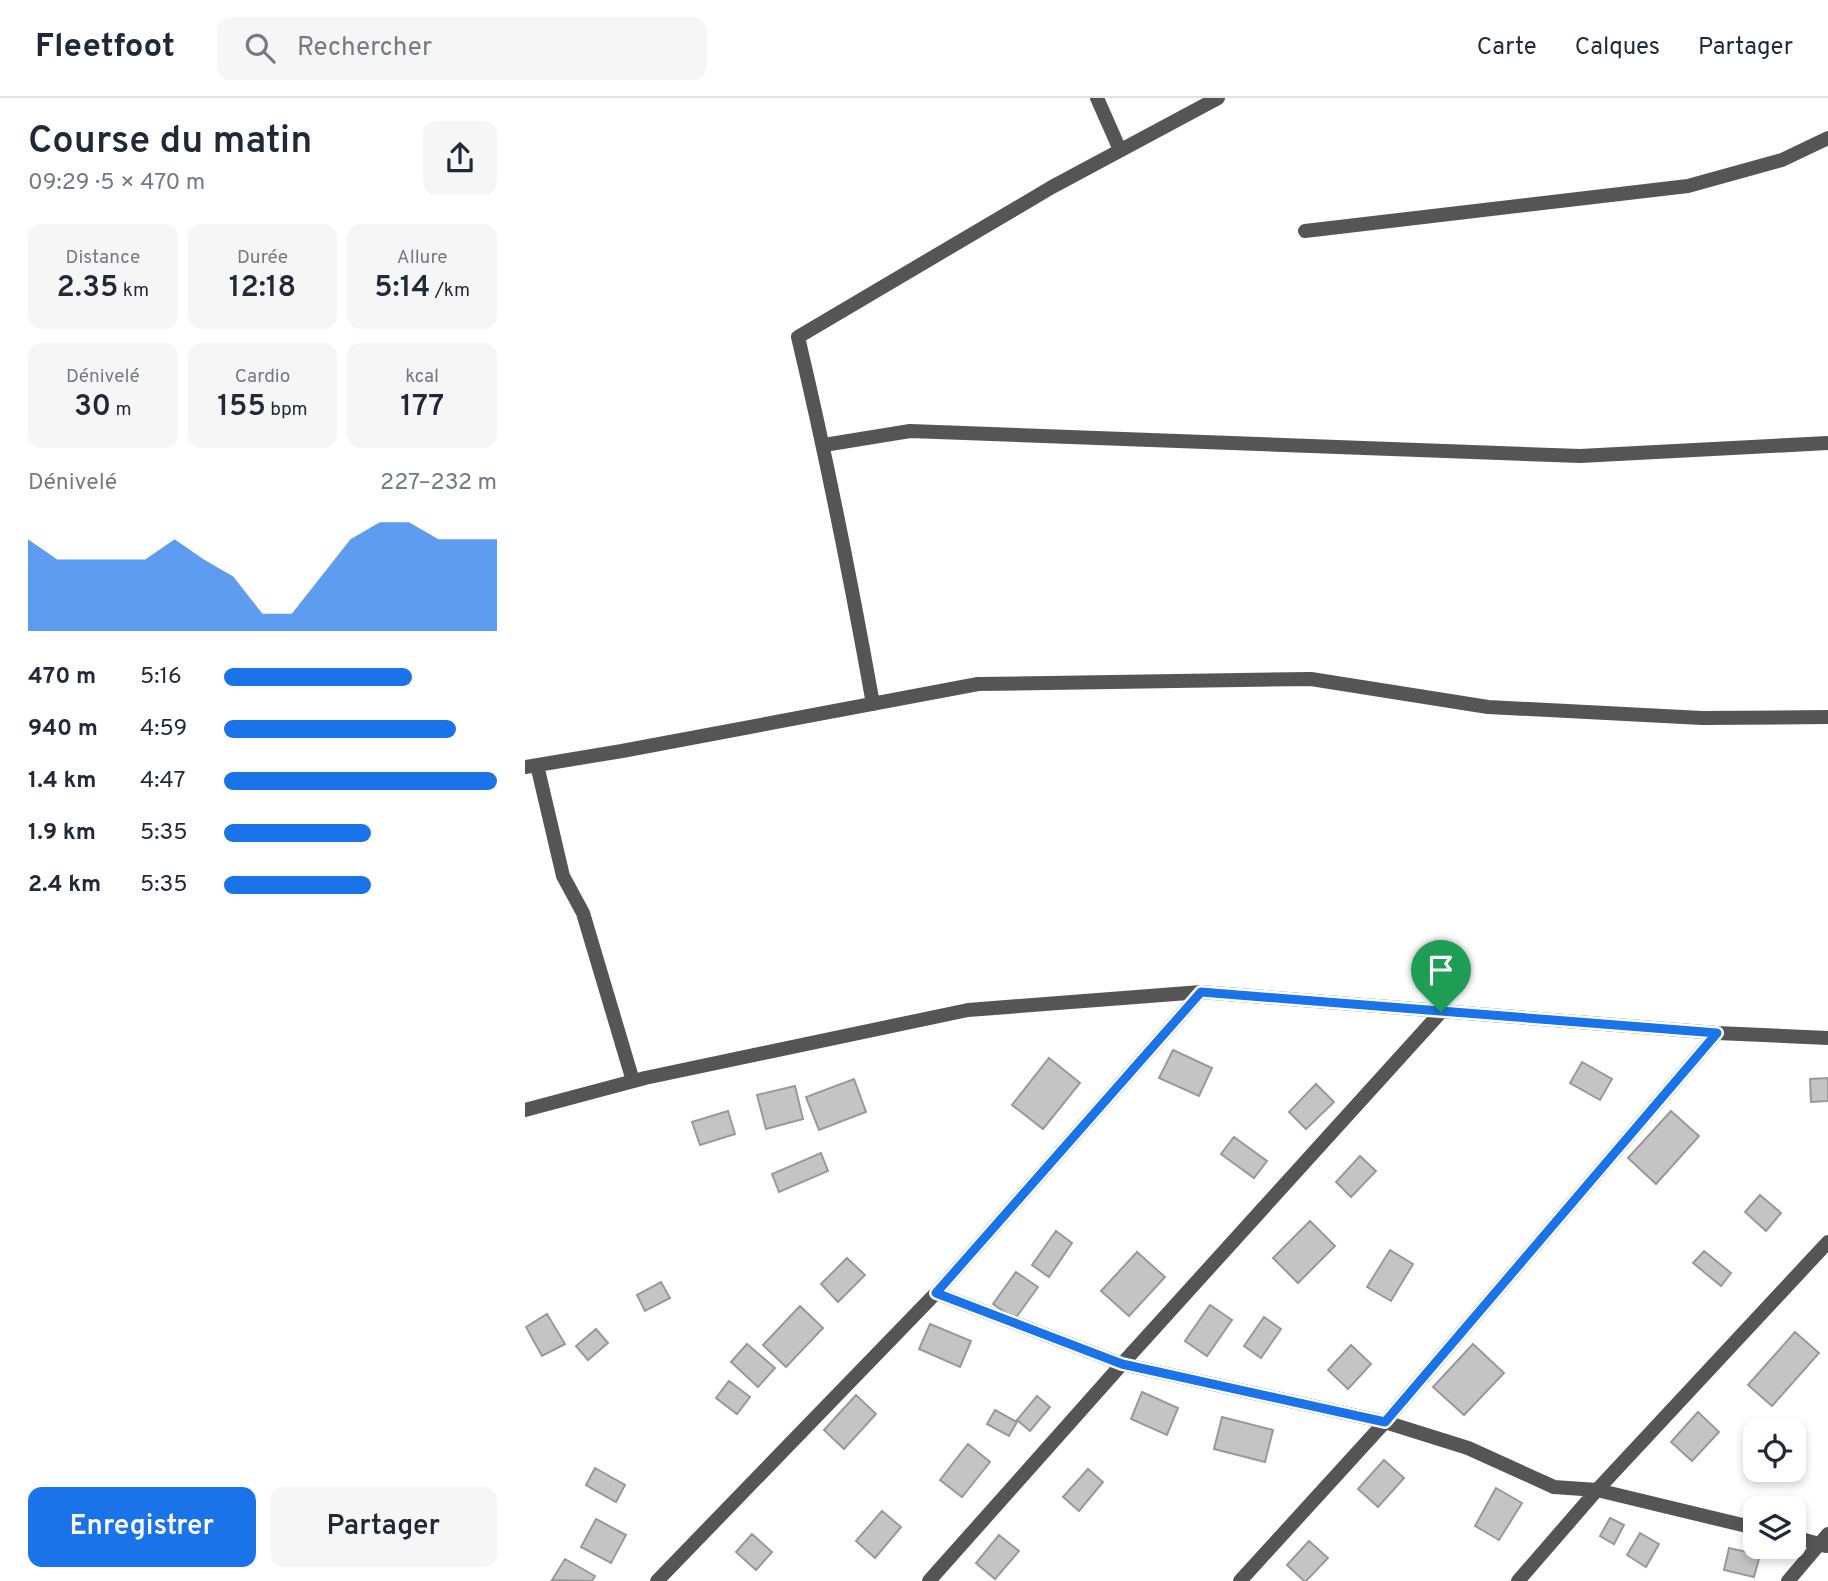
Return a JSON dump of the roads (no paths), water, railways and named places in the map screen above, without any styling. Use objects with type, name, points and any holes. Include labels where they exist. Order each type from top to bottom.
[{"type":"street","points":[[1097,98],[1120,150]]},
{"type":"street","points":[[873,704],[850,570],[798,337],[1052,187],[1217,98]]},
{"type":"street","points":[[1305,231],[1688,186],[1782,159],[1828,138]]},
{"type":"street","points":[[824,445],[910,431],[1580,456],[1828,443]]},
{"type":"street","points":[[633,1081],[583,913],[563,876],[531,766],[978,684],[1311,679],[1488,707],[1702,718],[1828,717]]},
{"type":"street","points":[[657,1581],[936,1293],[1201,992]]},
{"type":"street","points":[[525,1110],[633,1081],[968,1010],[1201,992],[1717,1033],[1828,1038]]},
{"type":"street","points":[[929,1581],[1441,1012]]},
{"type":"street","points":[[1240,1581],[1385,1422],[1717,1033]]},
{"type":"street","points":[[1518,1581],[1597,1490],[1828,1242]]},
{"type":"street","points":[[936,1293],[1122,1364],[1385,1422],[1468,1448],[1554,1487],[1597,1490],[1743,1525]]},
{"type":"street","points":[[1806,1539],[1825,1541]]},
{"type":"street","points":[[1788,1581],[1825,1541]]}]
